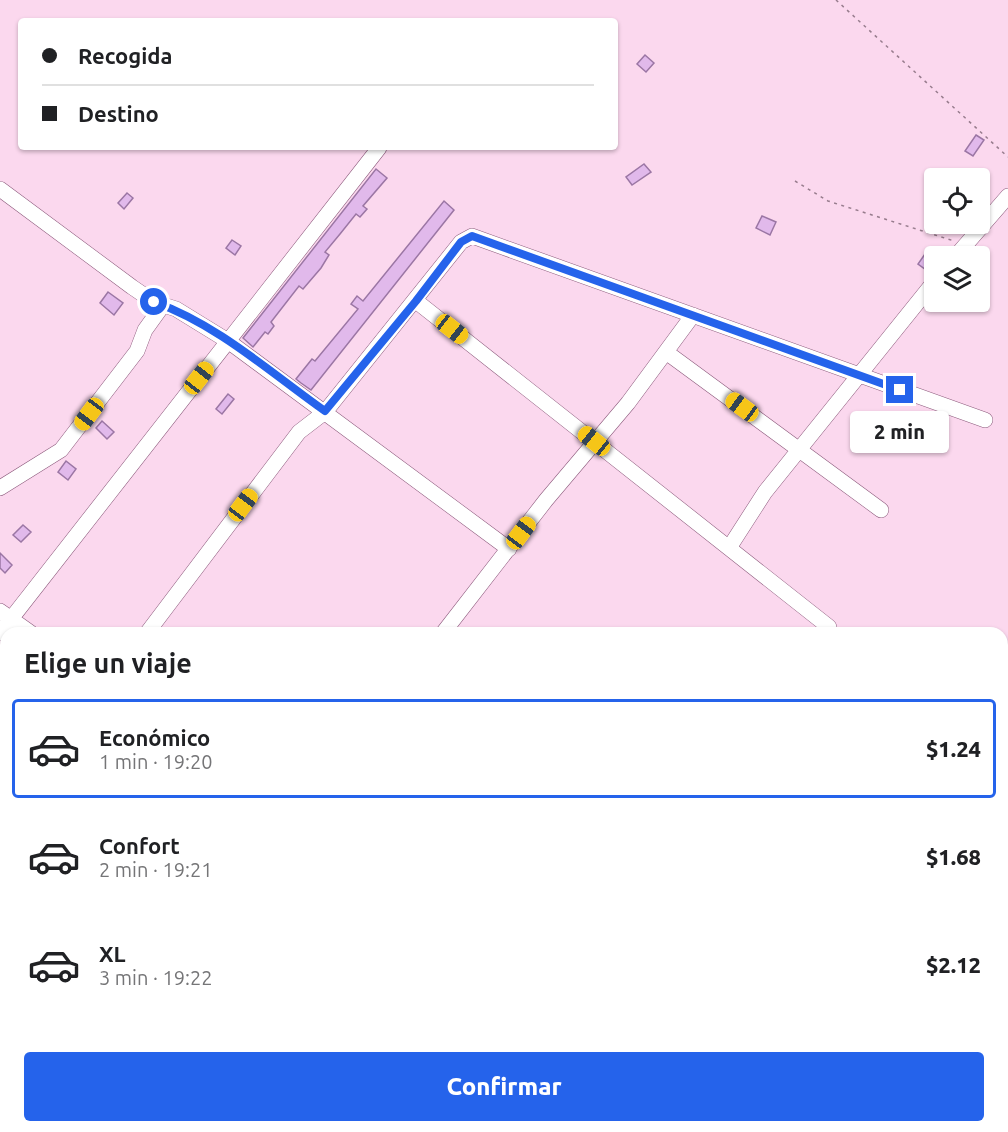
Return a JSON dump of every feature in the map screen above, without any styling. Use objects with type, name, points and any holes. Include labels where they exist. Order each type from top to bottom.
[{"type":"street","points":[[22,627],[5,615],[228,341],[377,150]]},
{"type":"street","points":[[0,189],[132,287],[163,305],[176,309],[228,341],[508,549]]},
{"type":"street","points":[[965,246],[1008,196]]},
{"type":"street","points":[[152,627],[298,432],[325,411],[416,301],[461,242],[472,236],[985,420]]},
{"type":"street","points":[[729,548],[765,492],[924,294]]},
{"type":"street","points":[[416,301],[829,627]]},
{"type":"street","points":[[0,488],[61,450],[137,351],[145,330],[163,305]]},
{"type":"street","points":[[448,627],[594,441],[628,403],[693,315]]},
{"type":"street","points":[[666,352],[881,510]]},
{"type":"path","points":[[836,0],[1008,157]]},
{"type":"path","points":[[795,181],[828,201],[949,238],[955,246]]},
{"type":"building","points":[[645,55],[654,63],[646,72],[637,64]]},
{"type":"building","points":[[976,135],[984,140],[973,156],[965,151]]},
{"type":"building","points":[[644,164],[651,172],[632,185],[626,177]]},
{"type":"building","points":[[376,169],[387,178],[363,206],[367,209],[360,217],[356,214],[325,252],[329,255],[321,268],[303,289],[299,286],[271,322],[274,326],[268,334],[265,332],[253,347],[243,338]]},
{"type":"building","points":[[127,193],[133,198],[124,209],[118,203]]},
{"type":"building","points":[[444,201],[454,210],[311,390],[296,379],[312,359],[315,361],[358,309],[351,304],[357,296],[363,301]]},
{"type":"building","points":[[762,216],[776,222],[770,235],[756,228]]},
{"type":"building","points":[[232,240],[241,246],[235,255],[226,248]]},
{"type":"building","points":[[924,255],[924,268],[918,264]]},
{"type":"building","points":[[108,292],[123,303],[114,315],[100,303]]},
{"type":"building","points":[[228,394],[234,399],[222,414],[216,409]]},
{"type":"building","points":[[102,421],[114,432],[107,439],[96,428]]},
{"type":"building","points":[[66,461],[76,469],[68,480],[58,472]]},
{"type":"building","points":[[23,525],[31,532],[21,542],[13,535]]},
{"type":"building","points":[[0,553],[12,565],[5,573],[0,568]]},
{"type":"route","points":[[154,302],[176,309],[228,341],[325,411],[416,301],[461,242],[472,236],[900,390]]}]
